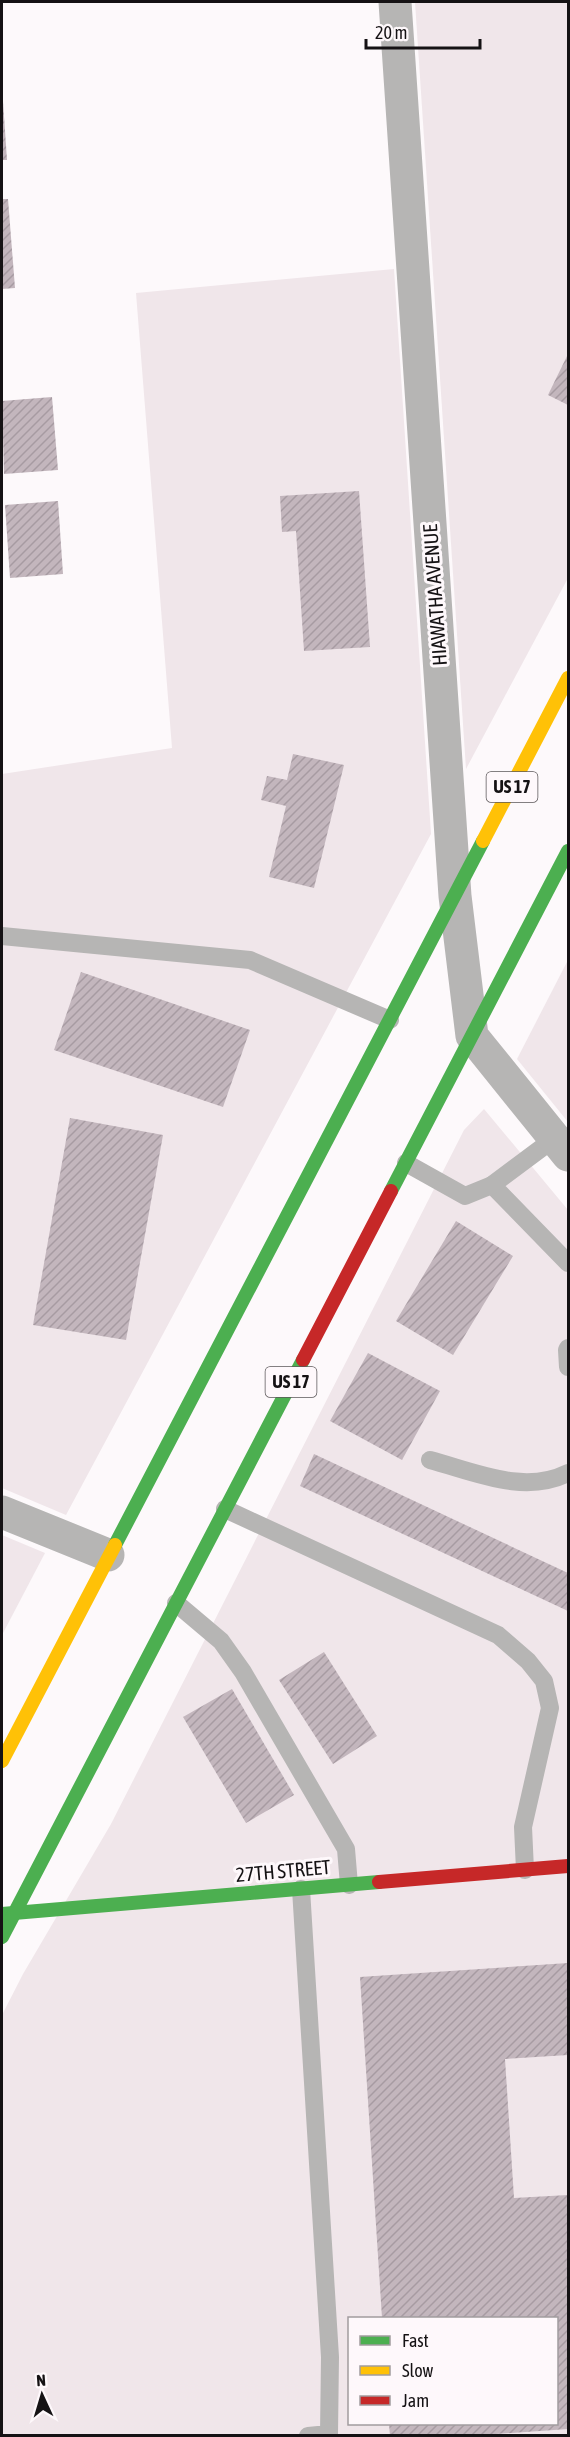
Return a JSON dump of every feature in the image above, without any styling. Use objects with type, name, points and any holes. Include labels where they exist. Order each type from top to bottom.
[{"type":"main road","name":"US 17","points":[[2,1761],[568,678]]},
{"type":"main road","name":"US 17","points":[[2,1937],[8,1913],[176,1603],[568,851]]},
{"type":"main road","name":"27TH STREET","points":[[8,1913],[568,1866]]},
{"type":"street","name":"HIAWATHA AVENUE","points":[[395,2],[455,896],[472,1036]]},
{"type":"street","points":[[472,1036],[564,1148]]},
{"type":"street","points":[[2,1512],[108,1555]]},
{"type":"lane","points":[[2,936],[250,960],[390,1020]]},
{"type":"lane","points":[[406,1163],[465,1196],[492,1185],[564,1148]]},
{"type":"lane","points":[[492,1185],[568,1263]]},
{"type":"lane","points":[[568,1348],[568,1367]]},
{"type":"lane","points":[[430,1460],[520,1484],[555,1480],[568,1473]]},
{"type":"lane","points":[[225,1509],[498,1635],[528,1661],[544,1681],[550,1708],[523,1827],[525,1870]]},
{"type":"lane","points":[[176,1603],[220,1641],[243,1672],[346,1849],[350,1885]]},
{"type":"lane","points":[[301,1889],[330,2357],[328,2434],[308,2436]]},
{"type":"shaded area","points":[[415,2],[568,2],[568,578],[466,769]]},
{"type":"shaded area","points":[[394,269],[431,834],[66,1515],[2,1488],[2,774],[172,748],[136,293]]},
{"type":"shaded area","points":[[568,960],[568,1122],[517,1059]]},
{"type":"shaded area","points":[[484,1109],[568,1210],[568,2435],[2,2435],[2,2015],[23,1974],[111,1824],[464,1130]]},
{"type":"shaded area","points":[[2,1535],[45,1553],[2,1635]]},
{"type":"building","points":[[3,101],[7,160],[2,160]]},
{"type":"building","points":[[2,199],[8,199],[15,288],[2,289]]},
{"type":"building","points":[[568,354],[568,405],[548,395]]},
{"type":"building","points":[[52,397],[58,470],[4,474],[2,401]]},
{"type":"building","points":[[359,491],[370,647],[304,651],[296,531],[282,532],[280,496]]},
{"type":"building","points":[[58,501],[63,574],[10,578],[5,505]]},
{"type":"building","points":[[293,754],[344,765],[314,888],[269,877],[286,806],[261,800],[267,776],[287,780]]},
{"type":"building","points":[[81,972],[250,1030],[223,1107],[54,1050]]},
{"type":"building","points":[[70,1118],[163,1135],[126,1340],[33,1325]]},
{"type":"building","points":[[456,1221],[513,1256],[453,1355],[396,1321]]},
{"type":"building","points":[[368,1353],[440,1391],[402,1460],[330,1421]]},
{"type":"building","points":[[314,1454],[568,1573],[568,1611],[300,1486]]},
{"type":"building","points":[[324,1652],[377,1736],[333,1764],[279,1680]]},
{"type":"building","points":[[232,1689],[294,1795],[246,1823],[183,1717]]},
{"type":"building","points":[[568,1963],[568,2055],[505,2059],[514,2198],[568,2195],[568,2429],[467,2436],[390,2436],[389,2425],[558,2425],[558,2317],[382,2317],[360,1977]]},
{"type":"traffic: fast","points":[[115,1545],[483,841]]},
{"type":"traffic: fast","points":[[391,1191],[568,851]]},
{"type":"traffic: fast","points":[[2,1937],[303,1360]]},
{"type":"traffic: fast","points":[[2,1914],[379,1882]]},
{"type":"traffic: slow","points":[[483,841],[568,678]]},
{"type":"traffic: slow","points":[[2,1761],[115,1545]]},
{"type":"traffic: jam","points":[[303,1360],[391,1191]]},
{"type":"traffic: jam","points":[[379,1882],[568,1866]]}]
